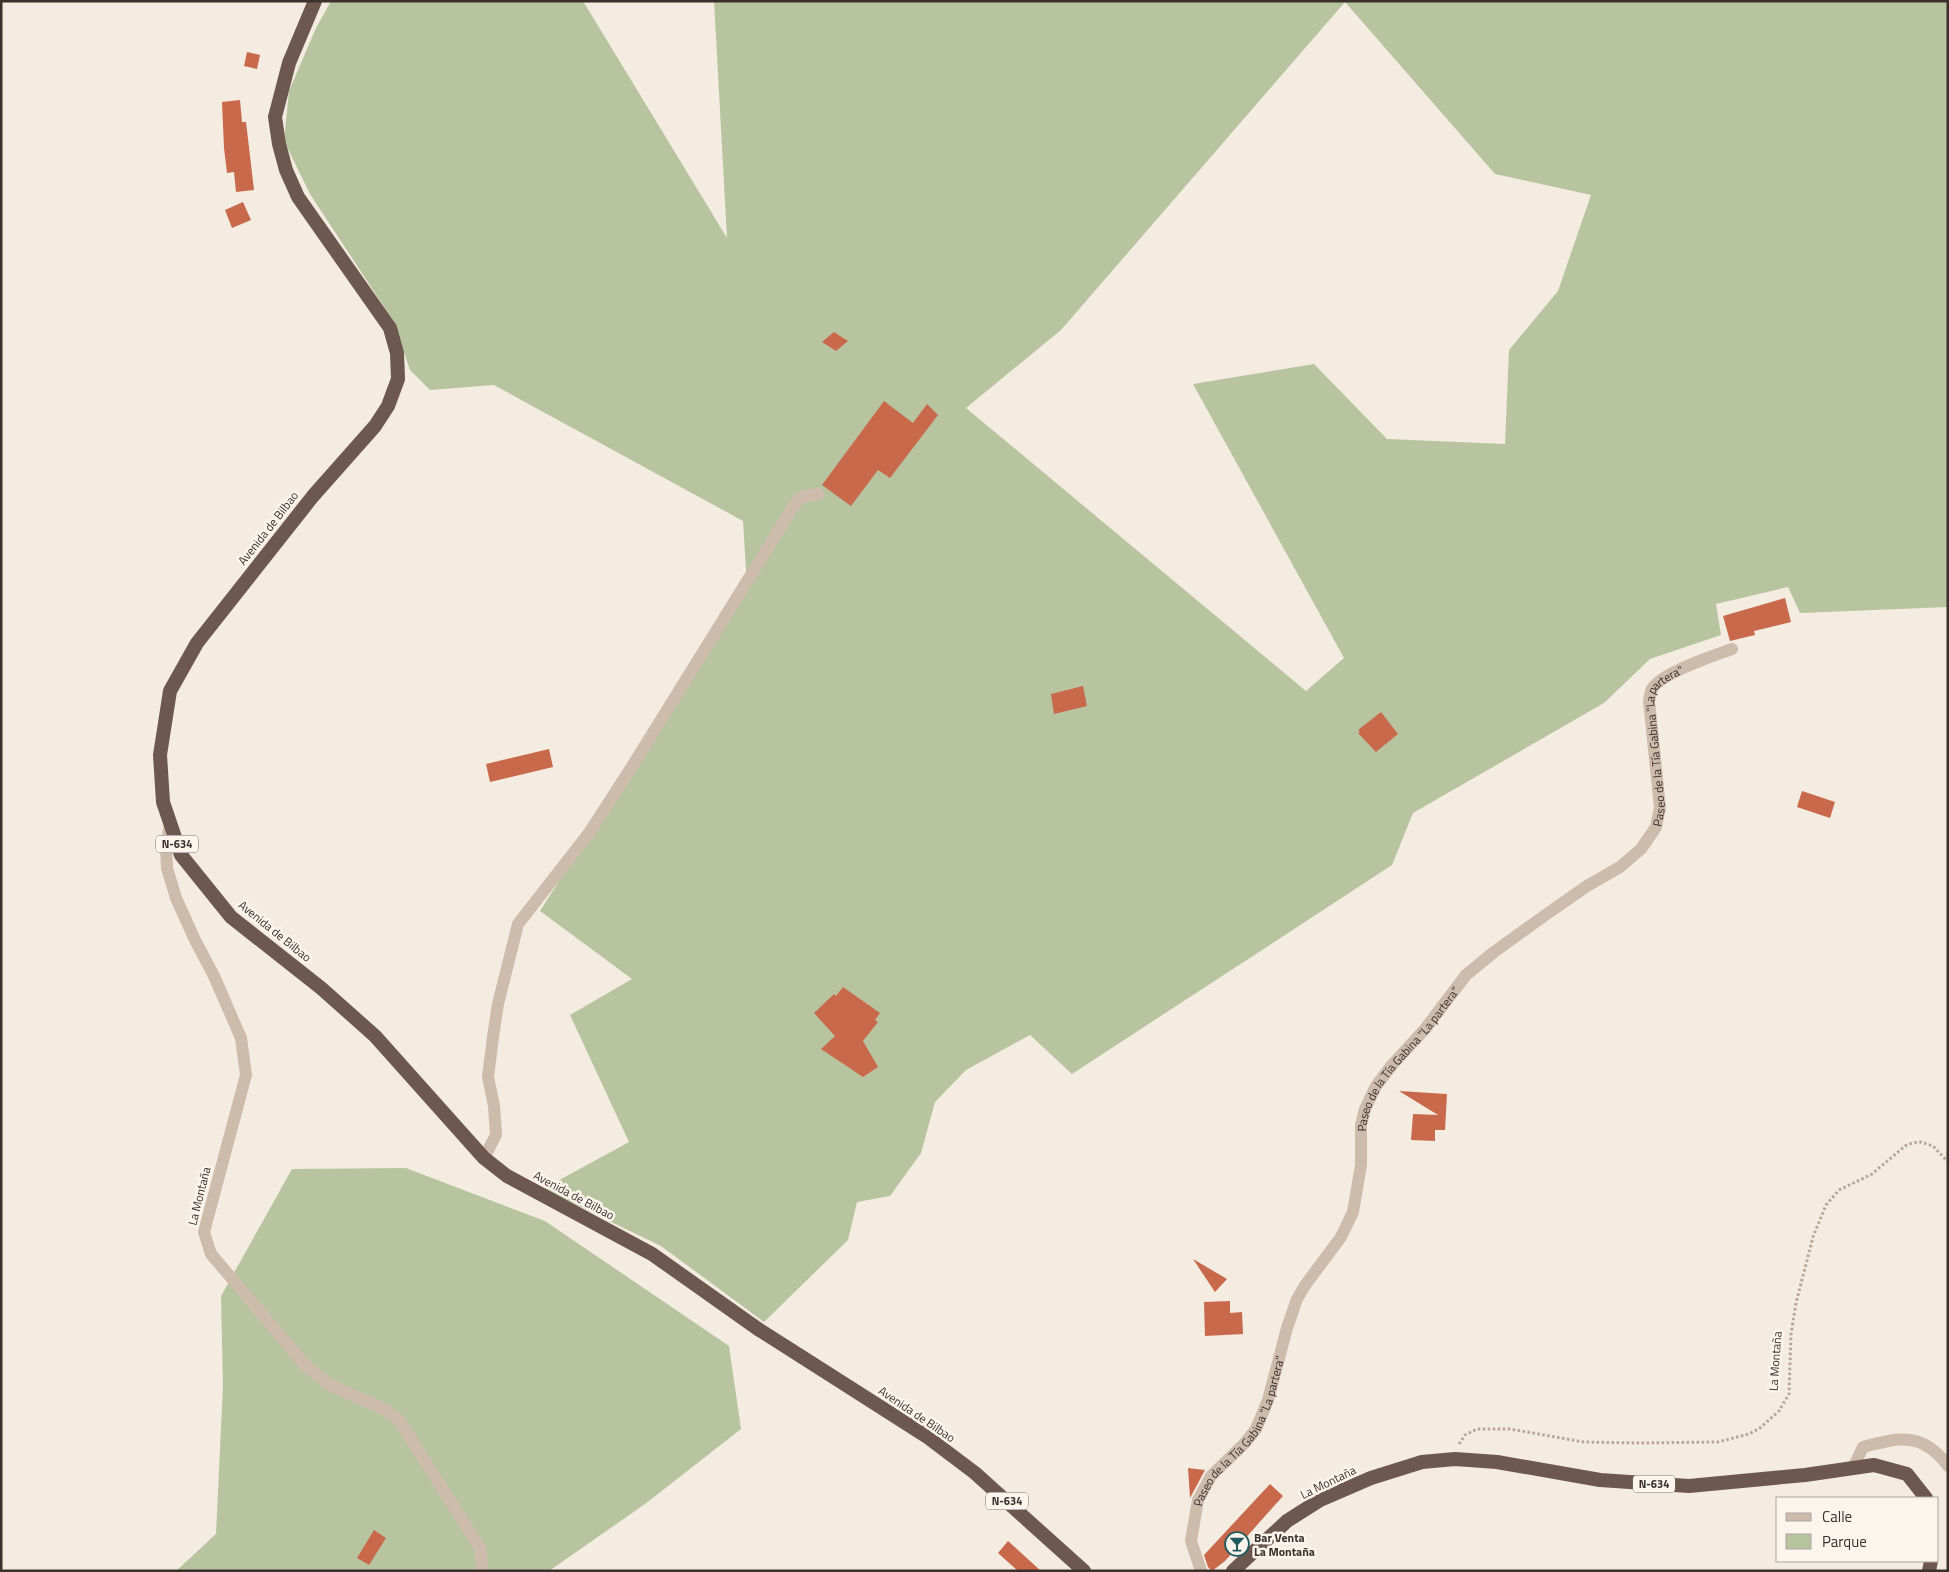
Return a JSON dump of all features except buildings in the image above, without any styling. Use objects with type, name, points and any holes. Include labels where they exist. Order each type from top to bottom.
[{"type":"highway","name":"Avenida de Bilbao","points":[[315,1],[289,63],[275,117],[279,144],[286,170],[298,197],[390,328],[397,353],[398,379],[388,406],[375,426],[313,496],[197,643],[170,691],[160,755],[163,802],[181,855],[231,917],[321,988],[375,1036],[484,1158],[507,1176],[652,1254],[758,1329],[926,1436],[983,1480],[1084,1571]]},
{"type":"highway","name":"La Montaña","points":[[1233,1571],[1287,1522],[1320,1500],[1371,1478],[1422,1462],[1455,1459],[1497,1462],[1600,1480],[1689,1486],[1874,1465],[1907,1474],[1925,1497]]},
{"type":"street","points":[[484,1158],[496,1135],[494,1106],[488,1077],[498,1004],[518,924],[594,825],[795,504],[801,497],[818,494]]},
{"type":"street","name":"Paseo de la Tía Gabina \"La partera\"","points":[[1201,1571],[1191,1541],[1198,1500],[1211,1476],[1244,1444],[1256,1429],[1268,1400],[1287,1328],[1297,1299],[1340,1237],[1353,1212],[1361,1165],[1361,1125],[1365,1109],[1376,1086],[1466,975],[1544,916],[1587,886],[1620,867],[1641,849],[1656,828],[1660,808],[1649,701],[1652,689],[1677,671],[1732,649]]},
{"type":"street","name":"La Montaña","points":[[170,824],[166,847],[166,861],[176,898],[214,976],[240,1038],[246,1075],[204,1232],[211,1254],[306,1366],[330,1385],[386,1410],[399,1420],[480,1548],[482,1565],[480,1571]]},
{"type":"street","points":[[1854,1468],[1863,1447],[1893,1439],[1913,1439],[1927,1445],[1940,1455],[1948,1466]]},
{"type":"path","name":"La Montaña","points":[[1455,1459],[1461,1440],[1470,1431],[1477,1429],[1510,1429],[1584,1442],[1640,1443],[1718,1442],[1736,1438],[1760,1428],[1779,1411],[1789,1394],[1791,1334],[1796,1304],[1814,1237],[1826,1205],[1839,1190],[1872,1174],[1905,1146],[1912,1143],[1921,1142],[1933,1146],[1948,1162]]},
{"type":"green space","points":[[331,1],[583,1],[727,238],[714,1],[1948,1],[1948,607],[1800,613],[1788,587],[1716,604],[1721,635],[1650,659],[1604,703],[1413,813],[1392,865],[1072,1074],[1030,1035],[966,1070],[935,1102],[921,1153],[890,1196],[857,1202],[848,1240],[764,1322],[661,1246],[543,1189],[629,1142],[570,1015],[632,979],[540,911],[747,586],[743,521],[494,385],[430,390],[410,370],[394,322],[310,194],[284,141],[289,91],[316,28]],"holes":[[[1345,2],[1495,174],[1591,195],[1558,291],[1509,350],[1505,444],[1387,439],[1314,364],[1193,384],[1344,658],[1306,691],[966,408],[1061,330]]]},
{"type":"green space","points":[[406,1168],[545,1221],[729,1346],[741,1429],[645,1504],[549,1571],[176,1571],[216,1534],[223,1386],[221,1296],[292,1169]]},
{"type":"place","name":"Bar Venta La Montaña","points":[[1237,1544]]}]
